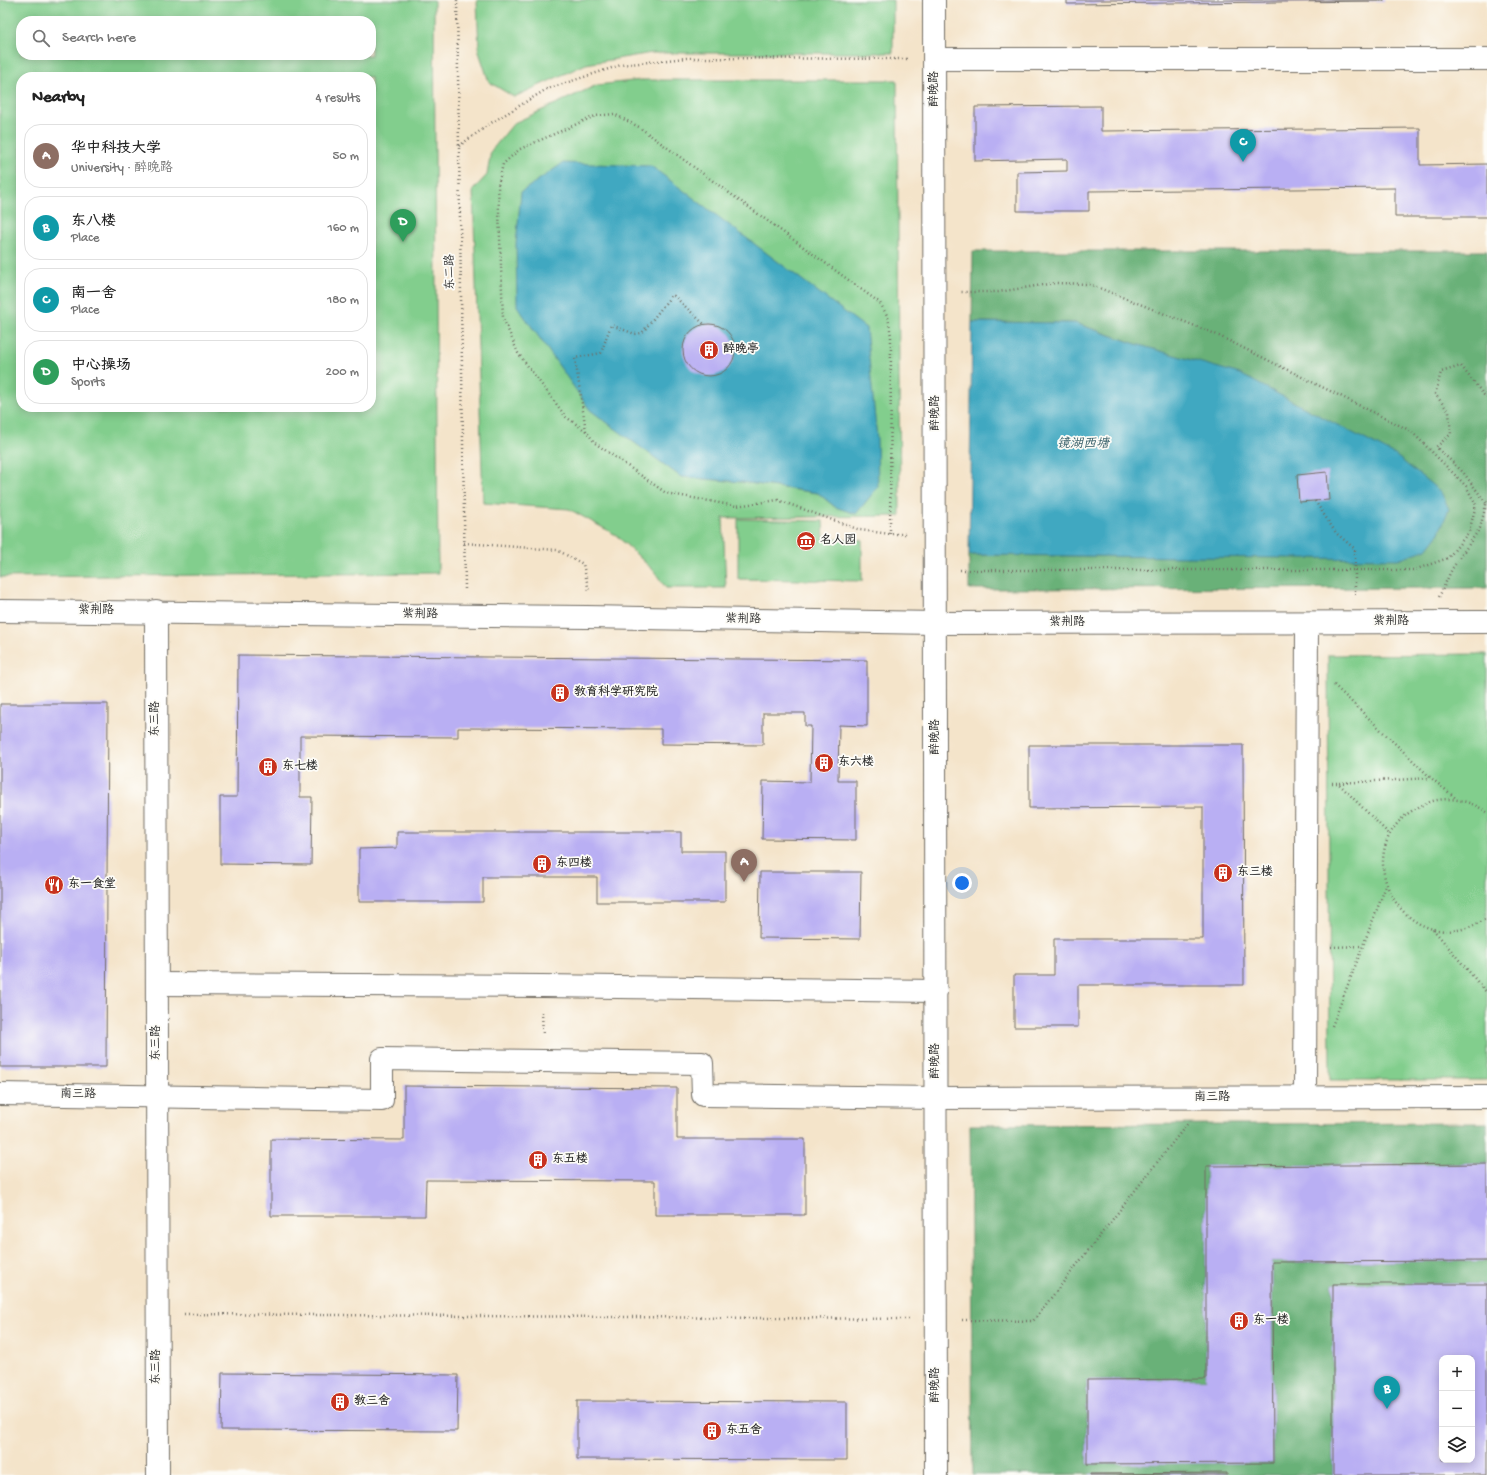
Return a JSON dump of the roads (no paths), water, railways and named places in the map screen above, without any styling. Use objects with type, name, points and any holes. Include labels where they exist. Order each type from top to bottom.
[{"type":"street","name":"醉晚路","points":[[934,0],[936,292],[936,1475]]},
{"type":"street","points":[[935,59],[1487,58]]},
{"type":"street","name":"紫荆路","points":[[0,611],[156,611],[936,623],[1487,622]]},
{"type":"street","name":"东三路","points":[[156,611],[158,1475]]},
{"type":"street","points":[[1305,1097],[1307,623]]},
{"type":"street","points":[[157,984],[542,986],[936,991]]},
{"type":"street","name":"南三路","points":[[0,1094],[382,1100],[382,1059],[702,1063],[703,1095],[936,1098],[1487,1097]]},
{"type":"water","points":[[563,163],[651,166],[866,328],[877,438],[878,487],[856,514],[835,507],[818,493],[742,482],[681,477],[590,410],[517,306],[516,244],[521,192]]},
{"type":"water","name":"镜湖西塘","points":[[972,322],[1075,323],[1136,344],[1240,374],[1395,455],[1441,492],[1449,509],[1438,535],[1427,549],[1398,559],[969,555]]},
{"type":"place","name":"南一舍","points":[[1243,162]]},
{"type":"place","name":"中心操场","points":[[403,242]]},
{"type":"place","name":"醉晚亭","points":[[709,350]]},
{"type":"place","name":"名人园","points":[[806,541]]},
{"type":"place","name":"教育科学研究院","points":[[560,693]]},
{"type":"place","name":"东六楼","points":[[824,763]]},
{"type":"place","name":"东七楼","points":[[268,767]]},
{"type":"place","name":"东四楼","points":[[542,864]]},
{"type":"place","name":"东三楼","points":[[1223,873]]},
{"type":"place","name":"华中科技大学","points":[[744,882]]},
{"type":"place","name":"东一食堂","points":[[54,885]]},
{"type":"place","name":"东五楼","points":[[538,1160]]},
{"type":"place","name":"东一楼","points":[[1239,1321]]},
{"type":"place","name":"教三舍","points":[[340,1402]]},
{"type":"place","name":"东八楼","points":[[1387,1409]]},
{"type":"place","name":"东五舍","points":[[712,1431]]}]
